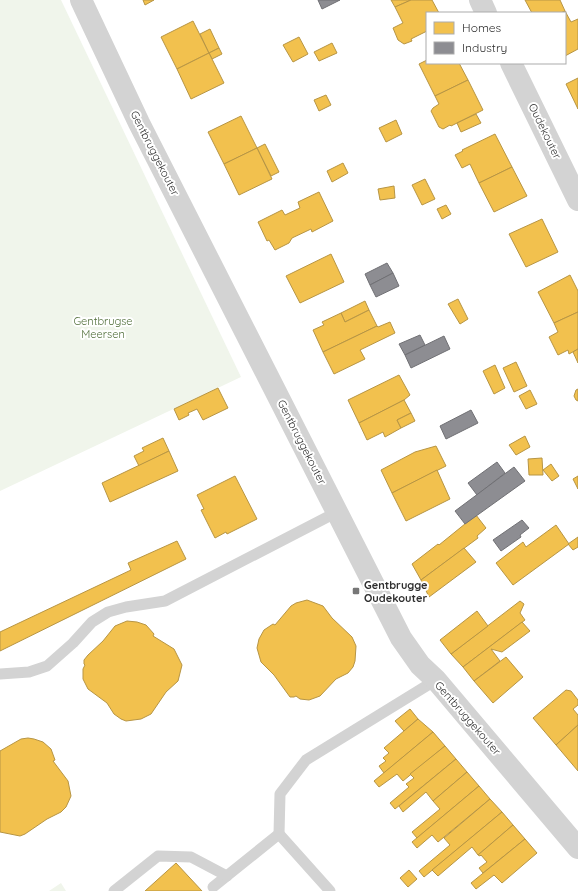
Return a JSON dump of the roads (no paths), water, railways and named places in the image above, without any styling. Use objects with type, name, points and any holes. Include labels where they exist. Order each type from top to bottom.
[{"type":"street","name":"Gentbruggekouter","points":[[81,0],[139,123],[401,638],[420,665],[436,680],[578,848]]},
{"type":"street","points":[[480,0],[486,12]]},
{"type":"street","name":"Oudekouter","points":[[512,64],[578,200]]},
{"type":"lane","points":[[0,674],[29,672],[47,666],[73,643],[92,622],[108,612],[126,607],[165,601],[337,512]]},
{"type":"lane","points":[[330,891],[279,834],[280,794],[306,760],[436,680]]},
{"type":"lane","points":[[213,888],[279,834]]},
{"type":"lane","points":[[114,891],[158,856],[191,857],[227,876]]},
{"type":"place","name":"Gentbrugge Oudekouter","points":[[356,591]]},
{"type":"park label","name":"Gentbrugse Meersen","points":[[103,327]]}]
